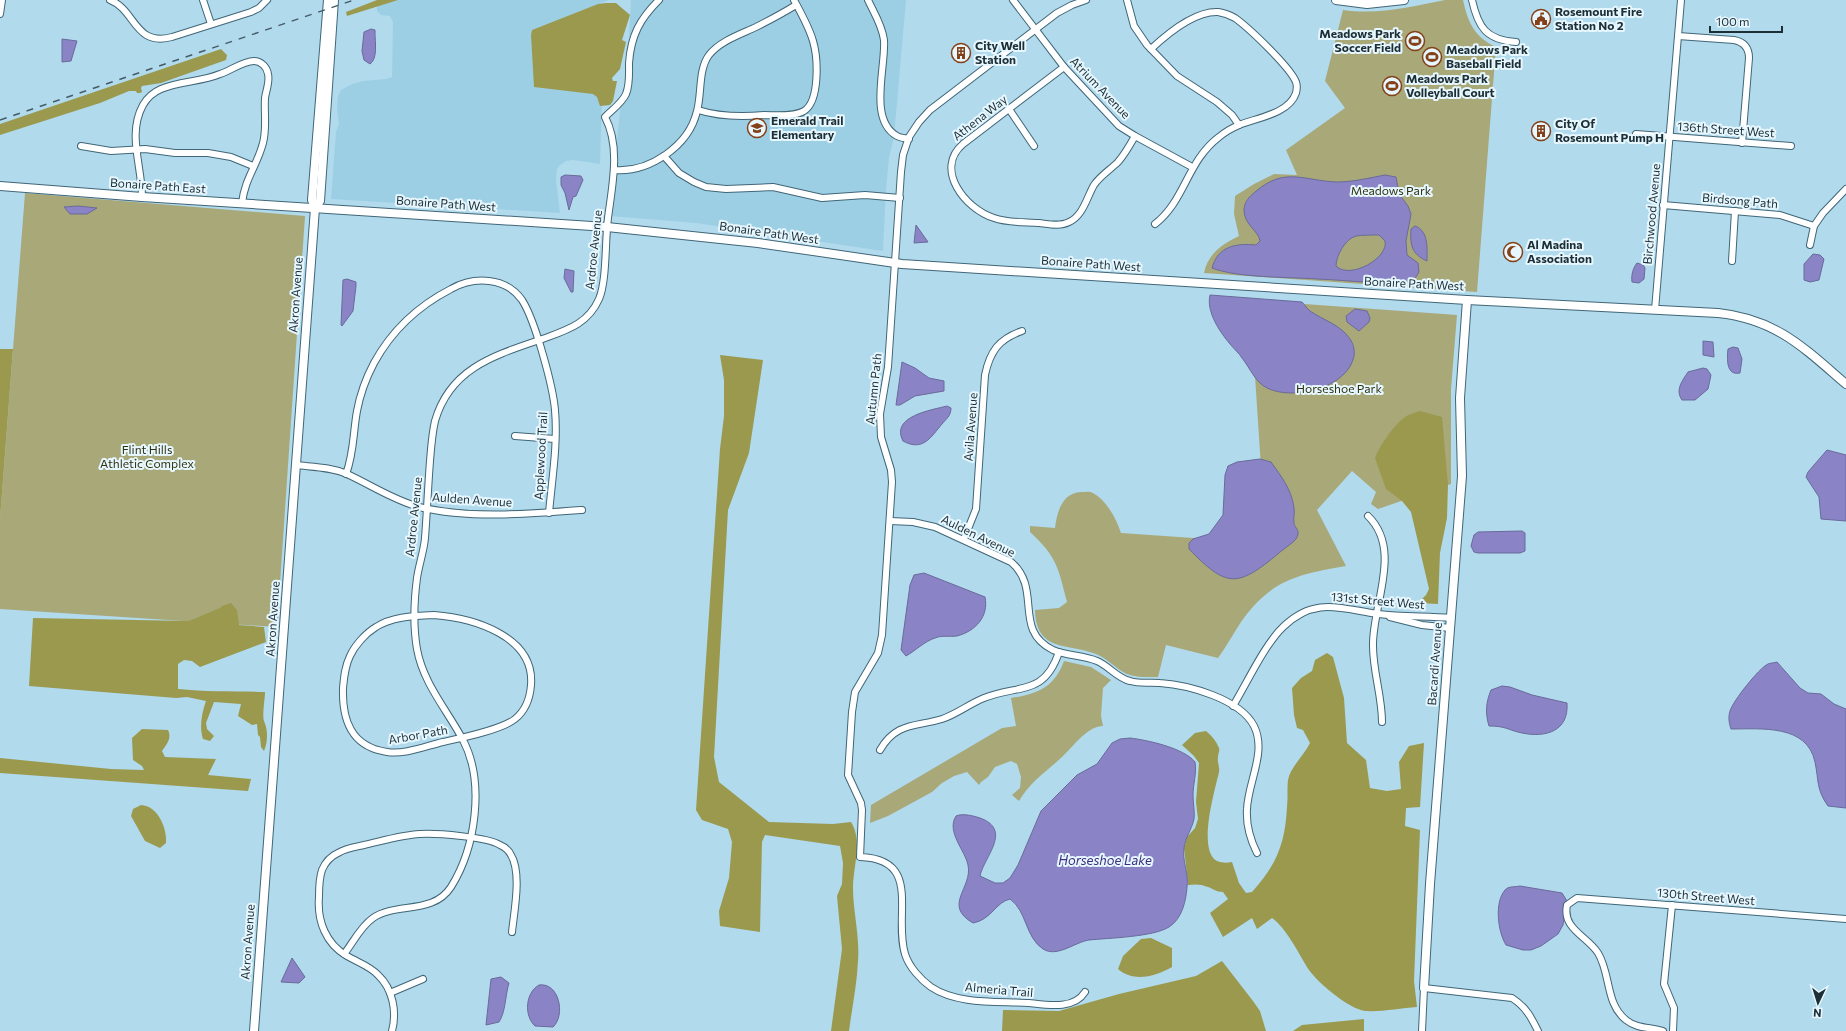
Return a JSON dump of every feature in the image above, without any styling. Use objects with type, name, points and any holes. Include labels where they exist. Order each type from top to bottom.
[{"type":"street","points":[[0,14],[2,0]]},
{"type":"street","points":[[110,0],[124,9],[138,29],[151,37],[168,38],[255,10],[267,0]]},
{"type":"street","points":[[203,0],[211,24]]},
{"type":"street","name":"Akron Avenue","points":[[254,1031],[315,208],[312,200],[328,0]]},
{"type":"street","name":"Akron Avenue","points":[[315,208],[320,201],[334,0]]},
{"type":"street","name":"Ardroe Avenue","points":[[344,954],[372,918],[385,913],[427,904],[443,896],[455,879],[470,837],[475,802],[475,782],[471,762],[461,738],[428,681],[422,666],[418,651],[414,617],[417,580],[424,543],[433,430],[438,412],[448,394],[463,375],[484,361],[577,325],[587,318],[598,302],[603,284],[606,227],[614,170],[611,134],[605,117],[621,102],[626,94],[631,49],[637,27],[646,14],[659,0]]},
{"type":"street","points":[[868,0],[880,25],[884,42],[880,108],[882,117],[889,129],[897,136],[909,139]]},
{"type":"street","name":"Atrium Avenue","points":[[1013,0],[1064,67],[1119,126],[1134,136],[1192,167]]},
{"type":"street","name":"Autumn Path","points":[[860,857],[862,810],[861,803],[848,775],[849,737],[855,692],[876,659],[880,646],[892,482],[891,470],[881,438],[880,421],[888,367],[903,155],[918,122],[933,107],[1068,7],[1086,0]]},
{"type":"street","points":[[1127,0],[1138,35],[1177,76],[1217,102],[1239,125]]},
{"type":"street","points":[[1336,0],[1367,4],[1404,0]]},
{"type":"street","points":[[1472,0],[1476,19],[1483,29],[1500,40],[1516,42]]},
{"type":"street","name":"Birchwood Avenue","points":[[1655,310],[1681,0]]},
{"type":"street","points":[[614,170],[637,168],[664,156],[671,151],[688,132],[698,110],[703,72],[710,54],[730,39],[795,3],[809,29],[815,50],[814,94],[811,105],[802,112],[774,115],[721,116],[698,110]]},
{"type":"street","points":[[1151,49],[1169,32],[1181,24],[1212,13],[1228,14],[1243,24],[1282,63],[1295,79],[1296,92],[1291,101],[1274,113],[1239,125],[1213,141],[1192,167],[1170,210],[1155,224]]},
{"type":"street","points":[[1678,36],[1734,40],[1742,43],[1747,48],[1748,58],[1742,143]]},
{"type":"street","points":[[142,197],[136,150],[136,133],[140,113],[144,103],[153,94],[164,88],[212,77],[247,62],[255,61],[266,67],[269,77],[265,101],[264,139],[246,182],[242,203]]},
{"type":"street","name":"Athena Way","points":[[1064,67],[955,152],[951,165],[952,176],[957,188],[980,212],[999,220],[1059,224],[1074,220],[1079,214],[1098,180],[1123,156],[1134,136]]},
{"type":"street","points":[[1009,109],[1034,146]]},
{"type":"street","name":"136th Street West","points":[[1636,134],[1791,146]]},
{"type":"street","points":[[81,146],[111,151],[150,149],[175,153],[201,152],[231,157],[253,166]]},
{"type":"street","points":[[664,156],[679,173],[706,187],[726,189],[773,187],[822,198],[865,195],[900,198]]},
{"type":"street","name":"Bonaire Path East","points":[[0,186],[315,208]]},
{"type":"street","points":[[1810,246],[1814,226],[1822,213],[1846,190]]},
{"type":"street","name":"Birdsong Path","points":[[1663,205],[1780,215],[1814,226]]},
{"type":"street","name":"Bonaire Path West","points":[[315,208],[606,227],[750,242],[895,263],[1467,300],[1730,314],[1761,322],[1794,341],[1846,384]]},
{"type":"street","points":[[1732,261],[1735,212]]},
{"type":"street","name":"Applewood Trail","points":[[346,474],[352,458],[360,398],[372,368],[386,343],[403,323],[433,298],[468,281],[483,280],[503,285],[521,299],[528,312],[538,340],[554,395],[555,439],[549,513]]},
{"type":"street","name":"Bacardi Avenue","points":[[1422,1031],[1429,891],[1462,476],[1460,398],[1467,300]]},
{"type":"street","name":"Avila Avenue","points":[[964,539],[976,509],[985,375],[987,365],[993,352],[1001,342],[1010,335],[1022,331]]},
{"type":"street","points":[[515,436],[555,439]]},
{"type":"street","name":"Aulden Avenue","points":[[296,465],[321,468],[346,474],[395,498],[427,508],[510,515],[582,510]]},
{"type":"street","points":[[1368,516],[1375,524],[1382,542],[1384,557],[1383,581],[1373,636],[1373,653],[1380,696],[1382,722]]},
{"type":"street","name":"Aulden Avenue","points":[[890,521],[928,524],[1007,559],[1017,568],[1026,584],[1028,618],[1033,631],[1044,644],[1059,652],[1099,662],[1127,681],[1138,683],[1161,683],[1190,688],[1206,693],[1233,706],[1244,714],[1250,721],[1258,738],[1258,751],[1247,802],[1249,835],[1257,853]]},
{"type":"street","name":"131st Street West","points":[[1233,706],[1275,636],[1288,623],[1298,616],[1314,609],[1332,606],[1377,614],[1451,618]]},
{"type":"street","points":[[1377,614],[1422,625],[1450,628]]},
{"type":"street","name":"Arbor Path","points":[[434,615],[454,616],[467,620],[507,638],[519,649],[527,660],[531,674],[531,688],[526,705],[519,715],[506,725],[461,738],[413,749],[389,752],[372,749],[364,745],[352,733],[347,725],[342,704],[344,673],[350,654],[362,638],[375,627],[396,619],[434,615]]},
{"type":"street","points":[[880,750],[885,741],[903,728],[944,718],[983,698],[1005,691],[1028,687],[1037,683],[1051,671],[1059,652]]},
{"type":"street","points":[[392,1031],[394,1009],[390,993],[378,974],[344,954],[331,942],[325,933],[319,912],[321,875],[323,867],[331,857],[345,850],[407,835],[428,834],[470,837],[500,844],[508,850],[514,861],[517,872],[512,932]]},
{"type":"street","name":"Almeria Trail","points":[[860,857],[879,860],[896,871],[902,886],[902,934],[906,956],[910,965],[932,988],[962,999],[1044,1004],[1072,1004],[1083,997],[1085,992]]},
{"type":"street","name":"130th Street West","points":[[1663,1031],[1638,1027],[1625,1020],[1617,1010],[1608,989],[1603,963],[1599,954],[1569,923],[1566,916],[1567,904],[1576,898],[1846,919]]},
{"type":"street","points":[[1672,905],[1664,984],[1674,1008],[1673,1031]]},
{"type":"street","points":[[390,993],[422,979]]},
{"type":"street","points":[[1424,988],[1512,998],[1528,1011],[1538,1031]]},
{"type":"shaded area","points":[[377,0],[398,0],[347,16],[346,12]]},
{"type":"shaded area","points":[[398,0],[609,0],[532,30],[602,95],[600,164],[573,160],[566,161],[560,165],[557,169],[556,180],[560,213],[331,199],[336,132],[339,124],[337,110],[338,96],[341,90],[352,84],[392,77],[393,22],[390,16],[381,15],[377,11],[377,6]]},
{"type":"shaded area","name":"Emerald Trail Elementary","points":[[631,0],[906,0],[894,137],[889,158],[886,190],[883,251],[696,223],[609,216],[621,102],[626,94]]},
{"type":"shaded area","points":[[616,3],[630,15],[622,40],[626,42],[620,69],[612,78],[613,81],[617,81],[613,101],[610,105],[600,106],[597,97],[593,94],[534,87],[532,30],[598,4]]},
{"type":"shaded area","points":[[221,49],[227,55],[226,60],[161,83],[142,86],[142,92],[140,93],[137,93],[136,91],[129,91],[100,103],[0,135],[0,124]]},
{"type":"shaded area","points":[[0,349],[13,349],[0,519]]},
{"type":"shaded area","points":[[720,355],[763,360],[749,453],[728,510],[714,757],[719,782],[769,822],[833,824],[851,822],[855,829],[857,845],[853,888],[858,952],[857,978],[849,1031],[831,1031],[842,949],[837,896],[842,884],[843,863],[840,846],[765,835],[762,842],[760,932],[720,926],[719,911],[729,878],[732,842],[728,829],[702,820],[696,810],[720,449],[724,416],[724,380]]},
{"type":"shaded area","points":[[1420,411],[1442,417],[1448,485],[1447,518],[1440,553],[1438,604],[1418,603],[1426,595],[1429,589],[1411,512],[1402,501],[1386,489],[1375,458],[1384,441],[1396,425],[1410,414]]},
{"type":"shaded area","points":[[231,603],[237,610],[239,625],[264,627],[266,642],[200,667],[192,661],[184,660],[178,664],[178,689],[265,692],[263,715],[267,736],[264,751],[261,747],[257,724],[252,725],[238,716],[241,704],[214,702],[206,723],[207,729],[214,736],[210,741],[203,739],[201,730],[202,715],[206,701],[187,697],[176,698],[29,686],[33,618],[189,621]]},
{"type":"shaded area","points":[[1327,653],[1333,657],[1344,698],[1347,743],[1366,760],[1370,788],[1387,791],[1401,789],[1399,762],[1409,746],[1424,743],[1420,807],[1406,808],[1405,826],[1420,830],[1414,981],[1417,1007],[1365,1011],[1350,1005],[1333,994],[1317,980],[1307,967],[1287,934],[1272,918],[1257,929],[1252,918],[1223,937],[1210,913],[1228,899],[1223,892],[1196,884],[1188,885],[1184,848],[1187,837],[1195,828],[1198,819],[1196,802],[1199,763],[1182,745],[1195,733],[1206,731],[1218,745],[1219,770],[1211,805],[1208,845],[1211,855],[1217,861],[1224,863],[1232,862],[1239,883],[1246,893],[1252,892],[1274,863],[1282,843],[1286,820],[1289,775],[1310,743],[1303,730],[1297,728],[1294,715],[1292,688],[1301,678],[1312,671],[1315,660]]},
{"type":"shaded area","points":[[142,729],[168,730],[169,738],[162,751],[165,757],[216,759],[208,775],[251,779],[248,791],[0,773],[0,758],[111,769],[144,770],[142,766],[133,760],[132,738]]},
{"type":"shaded area","points":[[141,805],[152,809],[157,814],[163,825],[166,843],[160,848],[145,841],[131,816],[133,809]]},
{"type":"shaded area","points":[[1151,938],[1172,948],[1172,967],[1145,977],[1131,976],[1118,969],[1123,956],[1141,939]]},
{"type":"shaded area","points":[[1222,961],[1260,1011],[1266,1031],[1002,1031],[1003,1010],[1059,1011],[1119,994],[1196,976]]},
{"type":"shaded area","points":[[1364,1019],[1364,1031],[1293,1031],[1302,1025]]},
{"type":"green space","name":"Meadows Park","points":[[1445,0],[1463,0],[1467,15],[1477,34],[1482,39],[1496,47],[1477,292],[1204,273],[1209,260],[1217,250],[1227,242],[1239,236],[1234,214],[1235,196],[1274,174],[1297,175],[1286,150],[1345,108],[1325,81],[1343,10],[1369,12],[1382,11],[1407,8]]},
{"type":"green space","name":"Flint Hills Athletic Complex","points":[[25,193],[305,216],[277,627],[0,609],[0,519]]},
{"type":"green space","name":"Horseshoe Park","points":[[1250,300],[1457,315],[1451,389],[1451,484],[1378,509],[1371,504],[1376,492],[1352,471],[1317,510],[1346,566],[1300,576],[1275,588],[1252,608],[1241,622],[1218,658],[1166,645],[1158,677],[1139,677],[1123,672],[1096,654],[1065,647],[1048,640],[1041,633],[1037,624],[1035,610],[1059,608],[1067,602],[1055,563],[1046,549],[1030,532],[1030,526],[1055,528],[1057,516],[1062,504],[1069,496],[1075,493],[1090,492],[1098,496],[1107,505],[1121,533],[1266,543]]},
{"type":"green space","points":[[1064,661],[1091,667],[1111,680],[1103,688],[1101,716],[1103,726],[1091,729],[1086,733],[1028,788],[1019,801],[1012,795],[1020,788],[1021,777],[1017,764],[1011,761],[995,767],[988,777],[979,785],[967,772],[954,776],[942,783],[932,792],[888,816],[870,823],[871,805],[1002,728],[1016,726],[1011,698],[1037,692],[1050,684],[1060,670]]},
{"type":"water","points":[[371,29],[375,30],[376,50],[373,62],[370,64],[364,60],[362,51],[364,32]]},
{"type":"water","points":[[62,39],[77,41],[71,61],[62,62]]},
{"type":"water","points":[[565,175],[581,176],[583,180],[576,196],[573,197],[569,210],[565,193],[561,185],[561,177]]},
{"type":"water","points":[[1385,175],[1396,177],[1399,194],[1408,206],[1411,214],[1406,241],[1407,255],[1418,263],[1419,272],[1414,280],[1378,283],[1235,274],[1212,268],[1215,261],[1223,251],[1235,246],[1256,245],[1260,241],[1259,237],[1246,219],[1244,209],[1246,201],[1249,197],[1266,184],[1276,179],[1285,177],[1337,182],[1355,181]],"holes":[[[1379,235],[1385,241],[1385,248],[1381,254],[1367,265],[1359,269],[1350,270],[1342,270],[1336,266],[1336,262],[1342,248],[1352,238],[1356,236]]]},
{"type":"water","points":[[78,206],[97,208],[87,214],[70,214],[64,207]]},
{"type":"water","points":[[916,225],[928,242],[914,243]]},
{"type":"water","points":[[1415,226],[1420,228],[1425,236],[1427,261],[1415,252],[1411,244],[1411,229]]},
{"type":"water","points":[[1813,254],[1820,255],[1824,259],[1819,280],[1810,282],[1804,280],[1804,264]]},
{"type":"water","points":[[1637,263],[1643,265],[1645,268],[1644,279],[1639,283],[1632,282],[1634,267]]},
{"type":"water","points":[[565,269],[574,271],[573,292],[571,292],[564,278]]},
{"type":"water","points":[[347,279],[356,282],[356,286],[353,311],[342,326],[343,280]]},
{"type":"water","points":[[1210,295],[1302,302],[1310,311],[1337,326],[1350,339],[1354,347],[1354,356],[1350,367],[1342,376],[1331,384],[1318,389],[1291,393],[1278,392],[1267,388],[1256,379],[1241,356],[1218,328],[1210,308]]},
{"type":"water","points":[[1355,309],[1367,311],[1370,318],[1369,322],[1359,331],[1347,322],[1346,316]]},
{"type":"water","points":[[1703,341],[1713,342],[1714,357],[1703,355]]},
{"type":"water","points":[[1733,347],[1738,348],[1742,359],[1740,373],[1732,372],[1728,366],[1728,349]]},
{"type":"water","points":[[902,362],[915,368],[929,378],[944,381],[944,391],[915,396],[900,405],[896,405]]},
{"type":"water","points":[[1703,368],[1707,369],[1711,375],[1708,389],[1695,400],[1682,400],[1679,389],[1686,375],[1688,372]]},
{"type":"water","points":[[947,406],[951,408],[949,415],[926,442],[916,445],[903,441],[901,432],[902,426],[907,420],[923,412]]},
{"type":"water","points":[[1827,450],[1846,455],[1846,521],[1821,519],[1819,497],[1806,477],[1808,472]]},
{"type":"water","points":[[1260,459],[1271,462],[1288,489],[1293,501],[1294,524],[1298,534],[1296,539],[1253,573],[1232,579],[1223,577],[1202,562],[1189,549],[1189,543],[1193,539],[1209,534],[1223,515],[1225,475],[1228,466],[1237,462]]},
{"type":"water","points":[[1522,531],[1525,533],[1525,551],[1520,553],[1478,553],[1474,552],[1471,546],[1474,535],[1478,532]]},
{"type":"water","points":[[924,573],[985,597],[985,610],[980,622],[964,634],[931,639],[906,656],[901,650],[910,585],[914,575]]},
{"type":"water","points":[[1777,662],[1800,688],[1808,693],[1821,694],[1834,704],[1846,709],[1846,808],[1828,806],[1824,800],[1818,785],[1815,762],[1810,750],[1803,741],[1793,735],[1769,729],[1731,729],[1729,713],[1736,700],[1753,678],[1764,667]]},
{"type":"water","points":[[1502,686],[1567,703],[1567,713],[1564,720],[1560,726],[1554,730],[1539,734],[1522,733],[1503,727],[1489,726],[1487,703],[1489,694],[1491,690]]},
{"type":"water","name":"Horseshoe Lake","points":[[1130,738],[1155,743],[1174,749],[1190,757],[1195,762],[1196,770],[1193,795],[1194,819],[1184,848],[1187,877],[1186,892],[1180,915],[1173,924],[1153,933],[1089,940],[1054,952],[1043,949],[1037,944],[1029,931],[1020,910],[1010,899],[1005,901],[989,915],[979,921],[973,923],[964,916],[960,910],[959,903],[967,881],[968,865],[953,828],[956,816],[972,816],[990,823],[994,829],[996,837],[980,876],[995,883],[1003,883],[1010,878],[1018,865],[1041,811],[1077,775],[1097,764],[1112,743],[1120,739]]},
{"type":"water","points":[[1520,886],[1562,893],[1567,901],[1563,925],[1558,934],[1541,946],[1531,950],[1523,950],[1506,945],[1499,925],[1499,902],[1505,890]]},
{"type":"water","points":[[292,958],[305,977],[299,983],[281,982]]},
{"type":"water","points":[[501,977],[509,983],[503,1013],[499,1022],[486,1025],[491,979]]},
{"type":"water","points":[[539,985],[546,985],[556,994],[558,1000],[560,1008],[559,1015],[557,1022],[553,1027],[535,1026],[531,1022],[529,1016],[529,999],[531,993]]},
{"type":"railway","points":[[0,120],[354,0]]},
{"type":"place","name":"Rosemount Fire Station No 2","points":[[1541,19]]},
{"type":"place","name":"Meadows Park Soccer Field","points":[[1415,41]]},
{"type":"place","name":"City Well Station","points":[[961,53]]},
{"type":"place","name":"Meadows Park Baseball Field","points":[[1432,57]]},
{"type":"place","name":"Meadows Park Volleyball Court","points":[[1392,86]]},
{"type":"place","name":"Emerald Trail Elementary","points":[[757,128]]},
{"type":"place","name":"City Of Rosemount Pump H","points":[[1541,131]]},
{"type":"place","name":"Al Madina Association","points":[[1513,252]]}]
